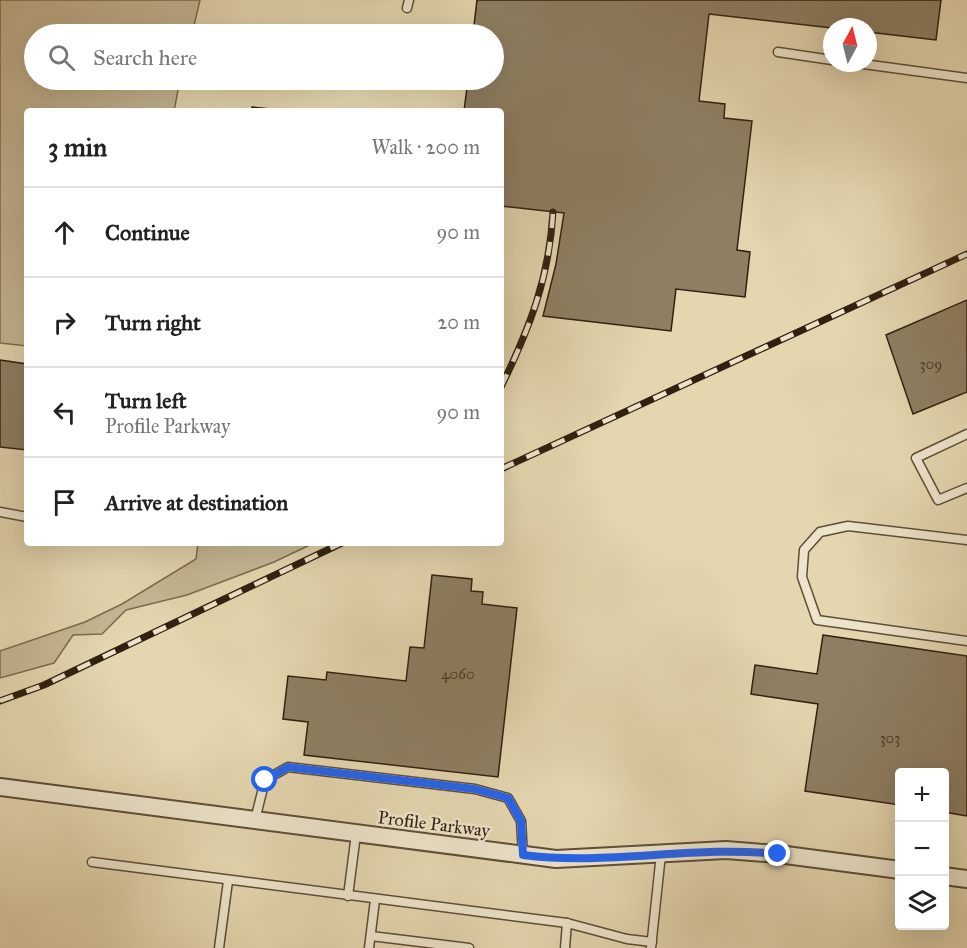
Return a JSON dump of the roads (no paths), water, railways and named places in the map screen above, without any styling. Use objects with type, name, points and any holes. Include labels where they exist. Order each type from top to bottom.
[{"type":"street","name":"Profile Parkway","points":[[0,787],[572,860],[726,850],[895,869]]},
{"type":"street","points":[[949,877],[967,879]]},
{"type":"lane","points":[[778,52],[823,59]]},
{"type":"lane","points":[[877,65],[967,75]]},
{"type":"lane","points":[[967,434],[916,458],[938,500],[967,488]]},
{"type":"lane","points":[[0,512],[24,516]]},
{"type":"lane","points":[[967,540],[848,526],[820,532],[804,550],[802,577],[817,620],[967,642]]},
{"type":"lane","points":[[255,820],[265,780],[288,767],[475,789],[508,798],[521,821],[523,855]]},
{"type":"lane","points":[[348,896],[356,834]]},
{"type":"lane","points":[[92,862],[567,923],[652,945],[661,854]]},
{"type":"lane","points":[[219,948],[228,881]]},
{"type":"lane","points":[[369,948],[375,900]]},
{"type":"lane","points":[[565,948],[567,923]]},
{"type":"lane","points":[[371,936],[469,948]]},
{"type":"railway","points":[[504,381],[521,344],[536,302],[547,259],[553,212]]},
{"type":"railway","points":[[504,468],[967,254]]},
{"type":"railway","points":[[0,701],[44,685],[336,546]]}]
